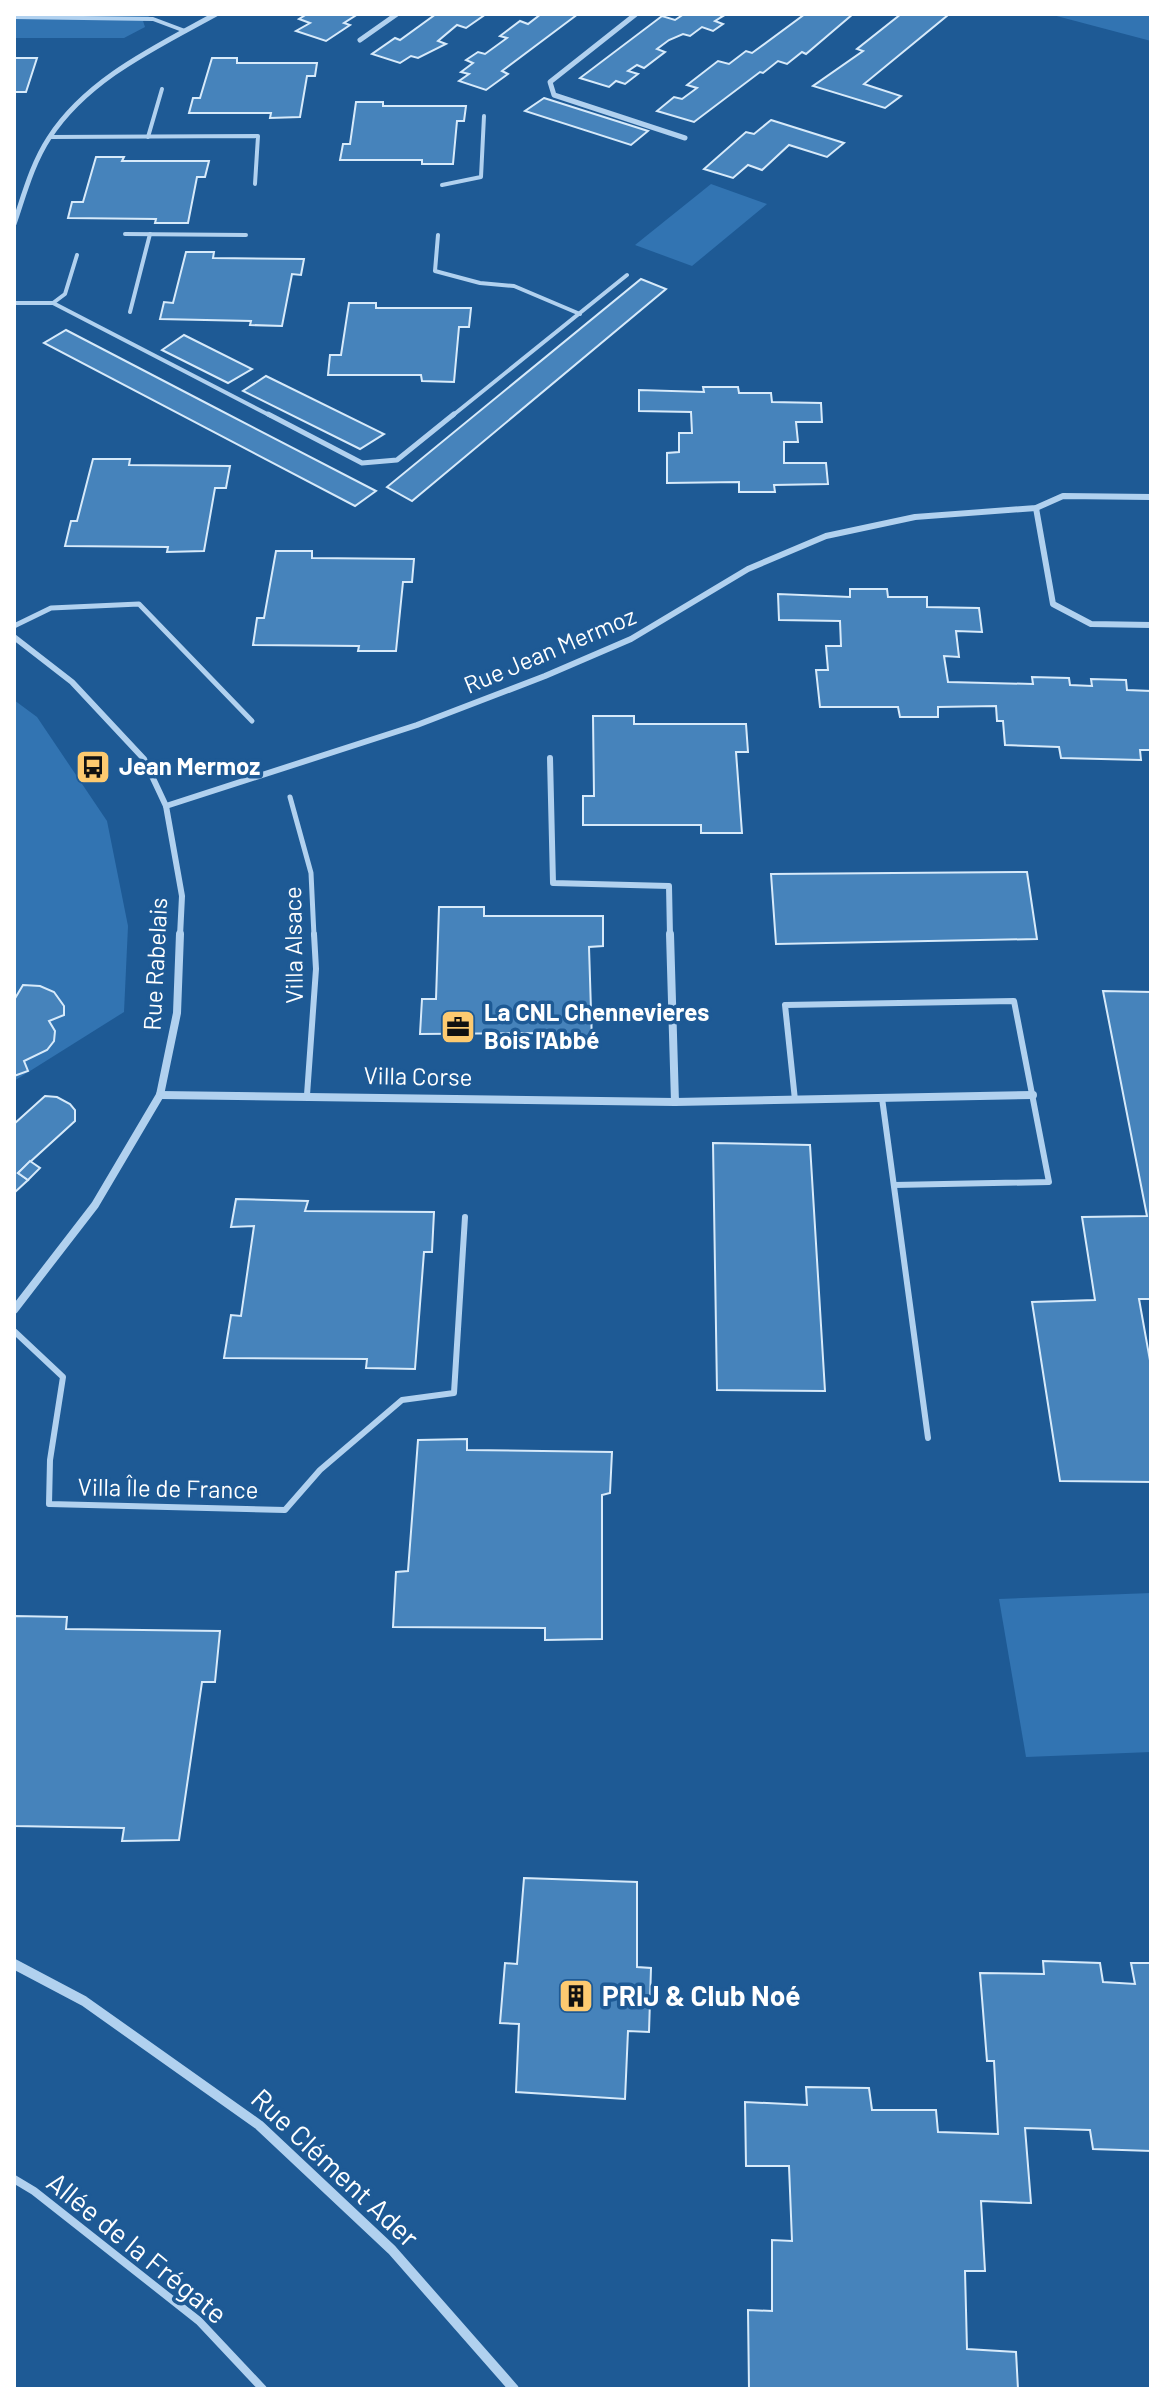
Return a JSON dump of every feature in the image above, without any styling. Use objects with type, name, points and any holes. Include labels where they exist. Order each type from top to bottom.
[{"type":"street","points":[[14,224],[31,175],[50,137],[112,74],[216,14]]},
{"type":"street","points":[[360,40],[397,14]]},
{"type":"street","points":[[636,14],[550,82],[554,95],[685,138]]},
{"type":"street","name":"Rue Jean Mermoz","points":[[166,806],[417,725],[545,676],[631,639],[748,569],[826,536],[915,517],[1036,508],[1063,496],[1151,497]]},
{"type":"street","points":[[1036,508],[1053,604],[1091,624],[1151,625]]},
{"type":"street","name":"Rue Rabelais","points":[[14,637],[72,682],[144,759],[166,806],[182,896],[177,1013],[160,1095],[95,1205],[14,1310]]},
{"type":"street","points":[[550,758],[553,883],[669,886],[675,1102]]},
{"type":"street","name":"Villa Corse","points":[[160,1095],[675,1102],[1033,1095]]},
{"type":"street","name":"Rue Clément Ader","points":[[14,1964],[84,2001],[259,2125],[392,2250],[514,2389]]},
{"type":"lane","points":[[14,17],[153,19],[185,31]]},
{"type":"lane","points":[[148,137],[162,89]]},
{"type":"lane","points":[[442,185],[481,177],[484,116]]},
{"type":"lane","points":[[50,137],[258,136],[255,184]]},
{"type":"lane","points":[[125,234],[246,235]]},
{"type":"lane","points":[[130,312],[150,234]]},
{"type":"lane","points":[[438,235],[435,271],[480,283],[514,286],[580,314]]},
{"type":"lane","points":[[53,303],[65,294],[77,255]]},
{"type":"lane","points":[[14,303],[53,303],[362,463],[397,460],[627,275]]},
{"type":"lane","points":[[14,626],[51,608],[139,604],[252,721]]},
{"type":"lane","name":"Villa Alsace","points":[[290,797],[311,873],[316,969],[307,1095]]},
{"type":"lane","points":[[795,1100],[785,1005],[1014,1001],[1049,1182],[894,1185]]},
{"type":"lane","points":[[882,1098],[928,1438]]},
{"type":"lane","name":"Villa Île de France","points":[[14,1331],[63,1377],[50,1460],[49,1504],[285,1510],[320,1470],[402,1400],[454,1393],[465,1217]]},
{"type":"lane","name":"Allée de la Frégate","points":[[14,2179],[34,2191],[199,2321],[263,2389]]},
{"type":"shaded area","points":[[14,14],[152,14],[143,21],[145,27],[124,38],[14,38]]},
{"type":"shaded area","points":[[1049,14],[1151,14],[1151,41]]},
{"type":"shaded area","points":[[711,184],[767,204],[692,266],[635,245]]},
{"type":"shaded area","points":[[14,700],[37,717],[107,821],[128,926],[124,1012],[14,1081]]},
{"type":"shaded area","points":[[1151,1593],[1151,1752],[1026,1757],[999,1599]]},
{"type":"building","points":[[307,14],[358,14],[344,23],[350,25],[326,41],[296,31],[310,23],[299,19]]},
{"type":"building","points":[[436,14],[486,14],[466,28],[457,25],[438,41],[446,44],[418,58],[411,56],[400,63],[372,54],[395,38],[400,40]]},
{"type":"building","points":[[541,14],[578,14],[502,71],[508,74],[486,90],[459,81],[469,74],[461,72],[473,63],[466,60],[478,52],[485,54],[507,38],[500,36],[520,21],[528,24]]},
{"type":"building","points":[[684,14],[716,14],[723,16],[715,21],[723,24],[713,31],[702,27],[690,36],[683,34],[669,40],[657,49],[665,52],[644,68],[637,65],[628,71],[638,74],[625,84],[616,81],[609,87],[580,78],[662,16],[675,20]]},
{"type":"building","points":[[805,14],[853,14],[806,54],[802,52],[787,64],[778,61],[694,122],[657,111],[674,97],[682,99],[697,88],[687,85],[718,61],[729,64],[746,51],[752,53]]},
{"type":"building","points":[[901,14],[948,15],[864,84],[901,96],[885,108],[813,86],[863,51],[857,49]]},
{"type":"building","points":[[14,58],[37,58],[26,92],[14,92]]},
{"type":"building","points":[[212,58],[237,58],[237,63],[317,63],[315,76],[307,76],[300,117],[270,118],[271,113],[189,113],[193,98],[200,98]]},
{"type":"building","points":[[544,98],[648,131],[631,145],[525,111]]},
{"type":"building","points":[[356,102],[383,102],[383,106],[466,106],[464,121],[457,121],[453,164],[422,164],[422,160],[340,160],[343,144],[350,144]]},
{"type":"building","points":[[771,120],[844,143],[827,157],[789,145],[762,170],[748,165],[733,178],[704,169],[746,132],[754,134]]},
{"type":"building","points":[[96,157],[124,157],[122,161],[209,161],[205,177],[197,177],[188,223],[155,223],[156,219],[68,218],[72,202],[83,202]]},
{"type":"building","points":[[186,252],[214,252],[213,258],[304,259],[301,275],[292,274],[282,326],[250,325],[251,321],[160,319],[164,302],[173,303]]},
{"type":"building","points":[[641,279],[666,289],[412,501],[387,487]]},
{"type":"building","points":[[349,303],[376,303],[376,308],[471,308],[469,327],[459,327],[454,382],[422,381],[421,375],[328,375],[330,355],[341,355]]},
{"type":"building","points":[[66,330],[376,491],[355,506],[44,343]]},
{"type":"building","points":[[184,335],[252,369],[228,383],[162,350]]},
{"type":"building","points":[[266,376],[384,434],[360,449],[243,391]]},
{"type":"building","points":[[703,387],[738,387],[739,393],[771,393],[772,402],[821,403],[822,422],[796,422],[798,442],[784,442],[784,463],[826,463],[828,484],[774,485],[775,492],[739,492],[739,482],[667,483],[667,453],[679,452],[679,433],[692,433],[691,412],[639,411],[639,390],[704,392]]},
{"type":"building","points":[[93,459],[130,459],[129,465],[230,466],[226,488],[215,488],[204,551],[167,552],[168,547],[65,546],[71,521],[77,521]]},
{"type":"building","points":[[276,551],[312,551],[312,558],[414,559],[412,582],[403,582],[396,651],[358,651],[359,646],[253,645],[257,618],[264,618]]},
{"type":"building","points":[[850,589],[887,589],[888,597],[927,597],[927,607],[979,608],[982,632],[956,631],[959,657],[944,656],[948,682],[1033,684],[1032,677],[1069,678],[1070,685],[1092,686],[1091,679],[1126,680],[1127,690],[1151,691],[1151,750],[1140,750],[1141,760],[1061,758],[1059,747],[1005,745],[1003,721],[997,721],[996,706],[938,707],[938,717],[900,717],[898,707],[820,707],[816,670],[828,670],[826,646],[841,646],[840,621],[779,620],[778,594],[850,597]]},
{"type":"building","points":[[593,716],[634,716],[634,724],[746,724],[748,752],[736,752],[742,833],[701,833],[701,825],[583,825],[583,796],[594,796]]},
{"type":"building","points":[[1027,872],[1037,939],[776,944],[771,874]]},
{"type":"building","points":[[439,907],[484,907],[484,916],[603,916],[603,946],[589,947],[592,1042],[547,1042],[547,1033],[420,1034],[422,999],[436,999]]},
{"type":"building","points":[[23,985],[40,986],[54,992],[64,1006],[64,1015],[49,1021],[55,1031],[54,1041],[47,1050],[24,1061],[28,1071],[14,1076],[14,1000]]},
{"type":"building","points":[[1103,991],[1151,992],[1151,1299],[1139,1299],[1151,1366],[1151,1482],[1060,1481],[1032,1302],[1095,1300],[1082,1217],[1147,1216]]},
{"type":"building","points":[[45,1096],[57,1097],[70,1104],[75,1110],[75,1121],[18,1173],[28,1180],[14,1193],[14,1124]]},
{"type":"building","points":[[713,1143],[810,1145],[825,1391],[717,1390]]},
{"type":"building","points":[[30,1161],[40,1168],[28,1180],[18,1173]]},
{"type":"building","points":[[236,1199],[308,1201],[305,1211],[434,1212],[432,1252],[424,1252],[415,1369],[366,1368],[367,1359],[224,1358],[231,1315],[241,1316],[254,1226],[231,1227]]},
{"type":"building","points":[[467,1439],[467,1450],[612,1452],[610,1493],[602,1495],[602,1639],[545,1640],[545,1628],[393,1627],[396,1572],[408,1571],[418,1440]]},
{"type":"building","points":[[14,1616],[67,1617],[66,1629],[220,1631],[215,1682],[202,1682],[179,1840],[122,1841],[124,1828],[14,1826]]},
{"type":"building","name":"PRIJ & Club Noé","points":[[524,1878],[637,1882],[637,1967],[651,1968],[649,2032],[628,2031],[625,2099],[516,2092],[519,2024],[500,2023],[505,1963],[517,1964]]},
{"type":"building","points":[[1043,1961],[1100,1963],[1103,1982],[1135,1984],[1131,1963],[1151,1963],[1151,2151],[1093,2149],[1090,2130],[1025,2128],[1031,2203],[981,2201],[985,2271],[965,2271],[967,2349],[1016,2352],[1018,2389],[749,2389],[748,2310],[772,2311],[772,2240],[792,2241],[789,2166],[746,2166],[745,2102],[807,2105],[806,2087],[869,2088],[872,2110],[936,2110],[938,2132],[998,2134],[994,2061],[987,2061],[980,1973],[1044,1974]]},
{"type":"place","name":"Jean Mermoz","points":[[93,767]]},
{"type":"place","name":"La CNL Chennevieres Bois l'Abbé","points":[[458,1027]]},
{"type":"place","name":"PRIJ & Club Noé","points":[[576,1996]]}]
